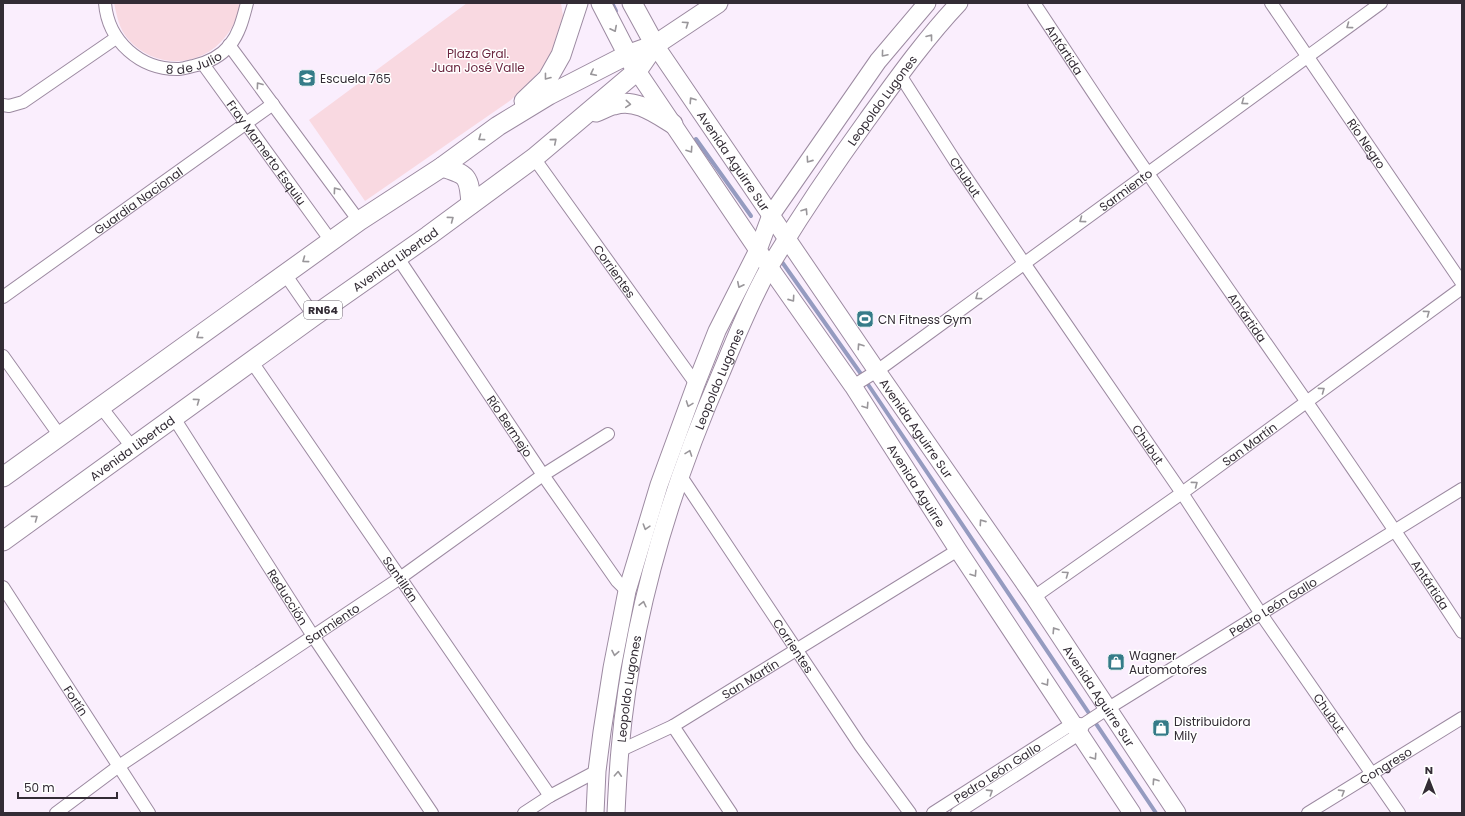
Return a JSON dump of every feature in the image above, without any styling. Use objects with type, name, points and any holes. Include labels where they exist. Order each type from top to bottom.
[{"type":"main road","points":[[498,126],[548,78],[561,55],[578,3]]},
{"type":"main road","points":[[601,3],[627,55],[637,71],[758,250]]},
{"type":"main road","points":[[632,3],[655,45]]},
{"type":"main road","name":"Avenida Libertad","points":[[3,478],[359,221],[442,167],[498,126],[549,95],[627,55],[655,45],[718,3]]},
{"type":"main road","name":"Leopoldo Lugones","points":[[595,813],[597,772],[612,668],[627,590],[659,485],[717,331],[758,250],[771,215],[878,61],[927,3]]},
{"type":"main road","name":"Leopoldo Lugones","points":[[616,813],[619,751],[632,662],[643,603],[662,531],[680,475],[704,411],[739,331],[770,268],[788,239],[838,160],[900,75],[944,19],[959,3]]},
{"type":"main road","name":"Avenida Libertad","points":[[3,541],[314,316],[398,258],[534,158],[637,71],[655,45]]},
{"type":"main road","name":"Avenida Aguirre Sur","points":[[655,45],[788,239],[874,373],[1034,597],[1105,711],[1177,813]]},
{"type":"main road","points":[[578,120],[614,104],[624,103],[641,106],[673,124]]},
{"type":"main road","points":[[442,167],[460,172],[466,178],[470,186],[471,204]]},
{"type":"main road","name":"Avenida Aguirre","points":[[758,250],[856,384],[958,550],[1078,728]]},
{"type":"main road","points":[[1078,728],[1132,813]]},
{"type":"street","name":"8 de Julio","points":[[105,3],[106,16],[116,38],[133,56],[155,67],[179,70],[203,64],[217,56],[229,45],[242,25],[247,3]]},
{"type":"street","name":"Antártida","points":[[1034,3],[1147,173],[1307,401],[1462,632]]},
{"type":"street","name":"Río Negro","points":[[1271,3],[1462,283]]},
{"type":"street","name":"Sarmiento","points":[[856,384],[874,373],[1381,3]]},
{"type":"street","points":[[3,104],[9,106],[23,102],[116,38]]},
{"type":"street","points":[[229,45],[359,221]]},
{"type":"street","name":"Fray Mamerto Esquiu","points":[[203,64],[331,241]]},
{"type":"street","name":"Chubut","points":[[900,75],[955,161],[1182,493],[1261,614],[1399,813]]},
{"type":"street","name":"Guardia Nacional","points":[[3,297],[272,104]]},
{"type":"street","name":"Corrientes","points":[[534,158],[696,384]]},
{"type":"street","name":"Río Bermejo","points":[[398,258],[543,475],[617,581],[627,590]]},
{"type":"street","points":[[285,274],[314,316]]},
{"type":"street","name":"San Martín","points":[[1034,597],[1182,493],[1462,288]]},
{"type":"street","points":[[3,356],[60,436]]},
{"type":"street","name":"Santillán","points":[[252,362],[550,796]]},
{"type":"street","points":[[101,407],[132,447]]},
{"type":"street","name":"Reducción","points":[[174,418],[313,636],[432,813]]},
{"type":"street","name":"Sarmiento","points":[[56,813],[119,766],[400,578],[543,475],[608,434]]},
{"type":"street","name":"Corrientes","points":[[680,475],[860,745],[910,813]]},
{"type":"street","name":"Pedro León Gallo","points":[[933,813],[1078,728],[1462,489]]},
{"type":"street","name":"San Martín","points":[[619,751],[674,726],[958,550]]},
{"type":"street","name":"Fortín","points":[[3,587],[150,813]]},
{"type":"street","name":"Congreso","points":[[1308,813],[1462,718]]},
{"type":"street","points":[[674,726],[731,813]]},
{"type":"street","name":"Pedro León Gallo","points":[[957,813],[1078,728]]},
{"type":"street","points":[[524,813],[550,796],[597,772]]},
{"type":"green space","points":[[114,3],[239,3],[239,7],[236,21],[226,36],[216,47],[192,59],[178,61],[165,60],[151,56],[139,49],[122,31]]},
{"type":"green space","name":"Plaza Gral. Juan José Valle","points":[[467,3],[561,3],[563,16],[548,63],[511,100],[365,201],[309,120]]},
{"type":"waterway","points":[[612,3],[616,11]]},
{"type":"waterway","points":[[696,139],[751,216]]},
{"type":"waterway","points":[[782,262],[861,374],[1156,813]]},
{"type":"place","name":"Escuela 765","points":[[307,78]]},
{"type":"place","name":"CN Fitness Gym","points":[[865,319]]},
{"type":"place","name":"Wagner Automotores","points":[[1116,662]]},
{"type":"place","name":"Distribuidora Mily","points":[[1161,728]]}]
